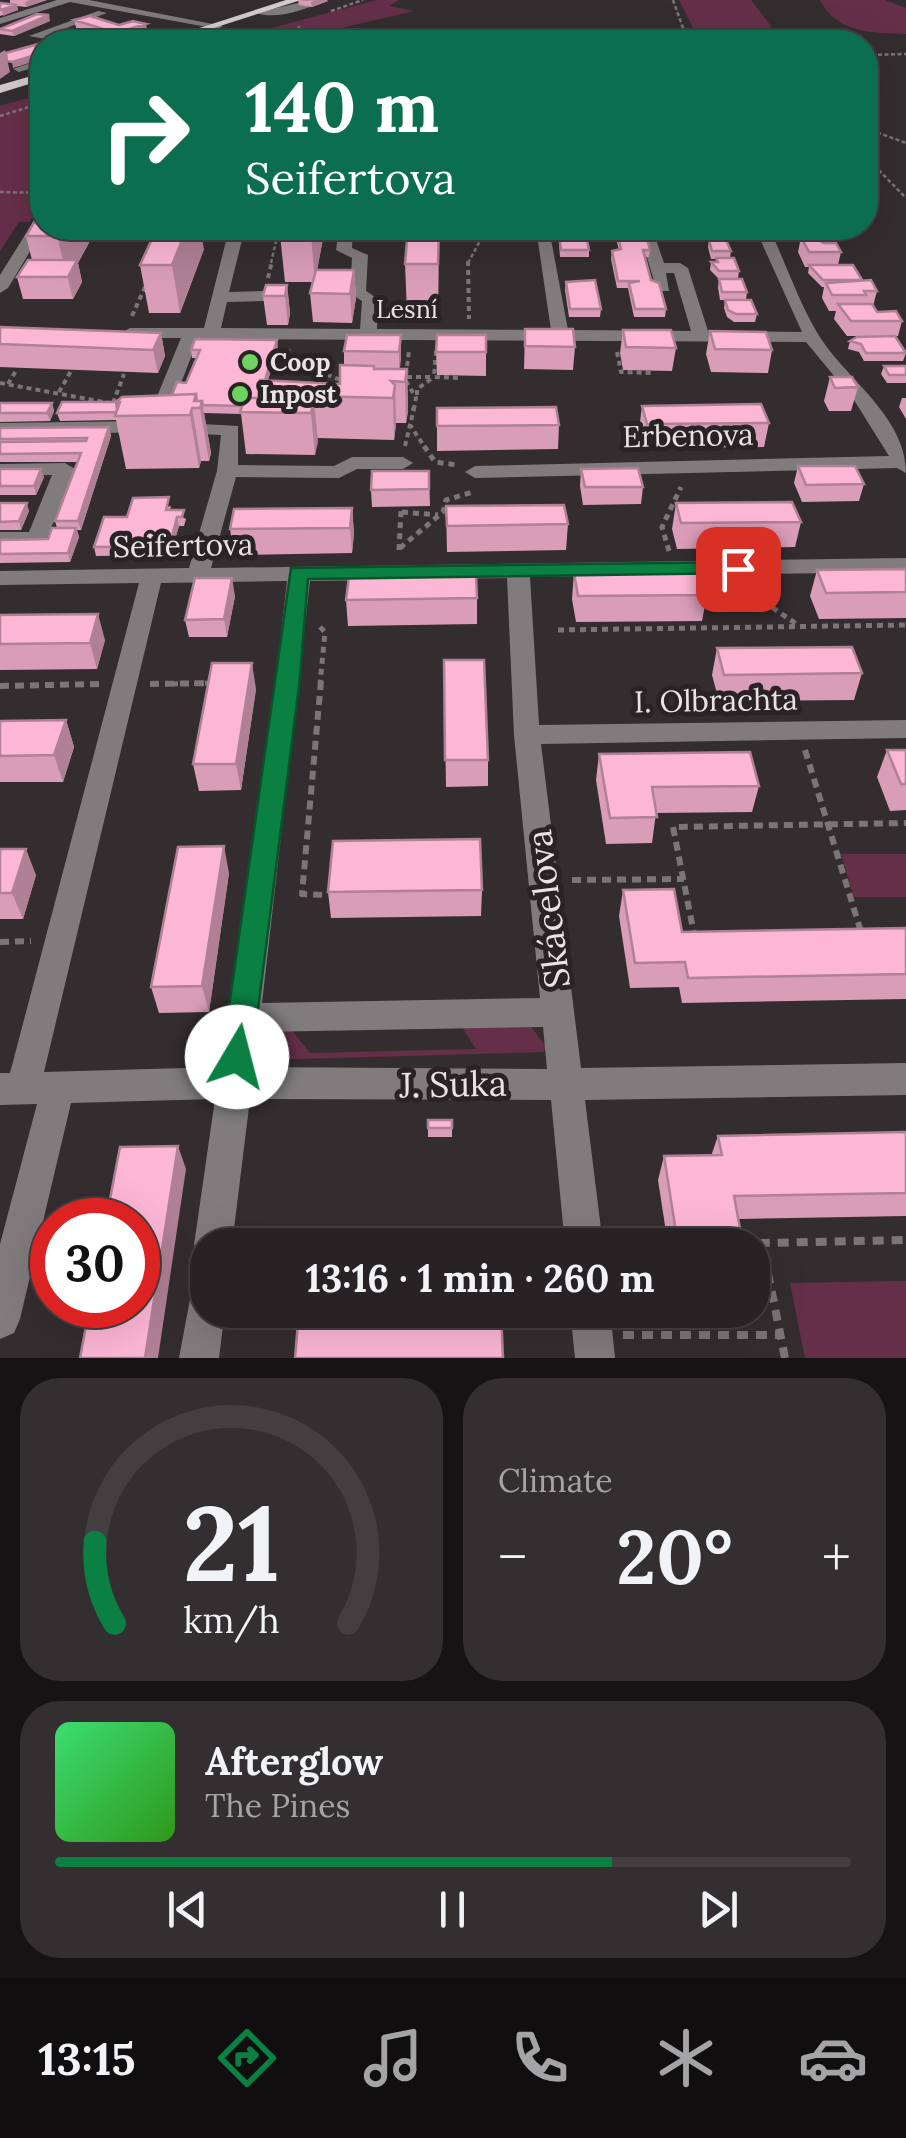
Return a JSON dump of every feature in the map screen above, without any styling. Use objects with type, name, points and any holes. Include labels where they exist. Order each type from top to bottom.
[{"type":"main road","points":[[205,30],[296,0]]},
{"type":"main road","points":[[0,88],[30,79]]},
{"type":"street","points":[[0,21],[70,0],[189,30]]},
{"type":"street","points":[[54,30],[111,13],[134,0]]},
{"type":"street","points":[[261,13],[320,0]]},
{"type":"street","points":[[111,13],[218,26]]},
{"type":"street","points":[[20,68],[30,65]]},
{"type":"street","points":[[0,288],[30,239]]},
{"type":"street","points":[[154,427],[157,397],[201,334],[220,296],[234,240]]},
{"type":"street","points":[[345,240],[344,250],[360,255],[358,293],[370,299],[368,334]]},
{"type":"street","points":[[544,240],[560,335]]},
{"type":"street","points":[[649,240],[663,288]]},
{"type":"street","name":"Erbenova","points":[[768,240],[813,337],[862,397],[904,464]]},
{"type":"street","points":[[657,268],[680,268],[701,336]]},
{"type":"street","points":[[220,296],[264,296]]},
{"type":"street","name":"Lesní","points":[[116,333],[813,337]]},
{"type":"street","points":[[0,428],[231,430],[227,471],[198,574]]},
{"type":"street","points":[[227,471],[338,472],[352,463],[403,463]]},
{"type":"street","name":"Erbenova","points":[[479,472],[904,464]]},
{"type":"street","points":[[0,470],[66,469],[37,538],[0,539]]},
{"type":"street","name":"Seifertova","points":[[0,578],[906,565]]},
{"type":"street","points":[[216,1228],[288,686],[299,573]]},
{"type":"street","name":"Skácelova","points":[[518,573],[527,736],[582,1228]]},
{"type":"street","points":[[0,1319],[27,1088],[152,575]]},
{"type":"street","name":"I. Olbrachta","points":[[527,736],[906,728]]},
{"type":"street","points":[[243,1018],[560,1012]]},
{"type":"street","name":"J. Suka","points":[[27,1088],[906,1079]]},
{"type":"street","points":[[199,1358],[203,1328]]},
{"type":"street","points":[[592,1328],[595,1358]]},
{"type":"path","points":[[673,0],[684,30]]},
{"type":"path","points":[[299,30],[301,20]]},
{"type":"path","points":[[878,55],[906,54]]},
{"type":"path","points":[[0,116],[30,107]]},
{"type":"path","points":[[878,133],[906,143]]},
{"type":"path","points":[[878,164],[906,198]]},
{"type":"path","points":[[0,192],[30,193]]},
{"type":"path","points":[[469,334],[468,259],[480,240]]},
{"type":"path","points":[[116,333],[146,284]]},
{"type":"path","points":[[614,335],[621,372],[652,373]]},
{"type":"path","points":[[410,343],[406,379],[416,398]]},
{"type":"path","points":[[400,548],[438,516],[446,500],[480,490],[482,468],[436,462],[410,425],[418,389],[434,377],[436,344]]},
{"type":"path","points":[[289,347],[286,358],[361,388]]},
{"type":"path","points":[[8,384],[16,369]]},
{"type":"path","points":[[59,392],[71,371]]},
{"type":"path","points":[[112,403],[124,374]]},
{"type":"path","points":[[390,381],[462,378]]},
{"type":"path","points":[[343,381],[359,381]]},
{"type":"path","points":[[339,394],[343,381]]},
{"type":"path","points":[[0,383],[112,403],[154,427]]},
{"type":"path","points":[[396,402],[414,409]]},
{"type":"path","points":[[675,570],[662,527],[684,482],[679,466]]},
{"type":"path","points":[[398,573],[401,511],[438,516]]},
{"type":"path","points":[[738,569],[746,589],[800,627]]},
{"type":"path","points":[[316,624],[325,632],[302,894],[325,895]]},
{"type":"path","points":[[558,630],[906,625]]},
{"type":"path","points":[[0,686],[217,683]]},
{"type":"path","points":[[800,730],[863,938]]},
{"type":"path","points":[[696,942],[673,827],[906,823]]},
{"type":"path","points":[[544,880],[684,879]]},
{"type":"path","points":[[844,938],[877,938]]},
{"type":"path","points":[[785,1358],[762,1243],[906,1240]]},
{"type":"path","points":[[650,1334],[780,1335]]},
{"type":"shaded area","points":[[377,0],[399,0],[389,6],[414,11],[333,30],[263,30]]},
{"type":"shaded area","points":[[679,0],[751,0],[771,26],[769,30],[694,30]]},
{"type":"shaded area","points":[[820,0],[885,0],[906,8],[906,34],[857,29],[827,11]]},
{"type":"shaded area","points":[[30,97],[30,221],[19,222],[0,251],[0,106]]},
{"type":"shaded area","points":[[841,854],[906,854],[906,897],[854,897]]},
{"type":"shaded area","points":[[460,1024],[529,1024],[547,1048],[543,1052],[263,1060],[252,1043],[265,1031],[290,1028],[310,1053],[476,1049]]},
{"type":"shaded area","points":[[906,1281],[906,1358],[805,1358],[790,1283]]},
{"type":"building","points":[[37,14],[49,15],[12,31],[0,29]]},
{"type":"building","points":[[90,16],[119,25],[133,21],[146,24],[106,30],[74,20]]},
{"type":"building","points":[[30,46],[30,57],[12,62],[7,61],[6,53]]},
{"type":"building","points":[[151,240],[182,240],[172,265],[140,265]]},
{"type":"building","points":[[407,240],[439,240],[438,264],[405,264]]},
{"type":"building","points":[[560,240],[587,240],[589,250],[561,250]]},
{"type":"building","points":[[619,240],[647,240],[650,250],[643,250],[651,280],[659,283],[666,309],[635,309],[629,283],[640,281],[618,281],[612,251],[621,249]]},
{"type":"building","points":[[709,240],[726,240],[731,251],[712,251]]},
{"type":"building","points":[[803,240],[836,243],[841,252],[809,252]]},
{"type":"building","points":[[716,258],[734,258],[739,271],[719,271],[711,262],[718,262]]},
{"type":"building","points":[[28,260],[77,260],[68,277],[17,277]]},
{"type":"building","points":[[809,265],[853,265],[862,280],[823,280]]},
{"type":"building","points":[[316,270],[354,270],[350,294],[310,293]]},
{"type":"building","points":[[719,279],[742,279],[747,292],[722,292]]},
{"type":"building","points":[[595,280],[601,309],[570,309],[566,282]]},
{"type":"building","points":[[871,280],[877,291],[864,291],[866,295],[832,295],[826,283]]},
{"type":"building","points":[[266,285],[287,285],[285,296],[263,296]]},
{"type":"building","points":[[725,300],[751,300],[757,314],[736,314],[728,310]]},
{"type":"building","points":[[838,304],[872,304],[877,312],[896,311],[902,321],[851,321]]},
{"type":"building","points":[[0,327],[161,333],[153,350],[0,344]]},
{"type":"building","points":[[525,329],[573,329],[575,347],[525,346]]},
{"type":"building","points":[[623,330],[671,330],[676,348],[626,347]]},
{"type":"building","points":[[710,331],[766,332],[772,350],[715,349]]},
{"type":"building","points":[[347,335],[401,335],[399,352],[344,351]]},
{"type":"building","points":[[437,335],[486,335],[486,352],[436,352]]},
{"type":"building","points":[[895,336],[906,353],[866,353],[861,344],[850,341],[857,337]]},
{"type":"building","points":[[195,339],[277,340],[265,380],[260,380],[258,398],[245,398],[242,406],[203,405],[196,394],[172,395],[177,382],[186,383],[200,350],[191,350]]},
{"type":"building","points":[[340,365],[407,369],[405,382],[391,381],[395,385],[393,398],[311,396],[311,413],[240,412],[245,398],[258,398],[260,380],[340,384]]},
{"type":"building","points":[[884,366],[906,366],[906,375],[889,375]]},
{"type":"building","points":[[830,377],[852,377],[858,387],[835,388]]},
{"type":"building","points":[[196,394],[194,401],[202,401],[200,408],[192,408],[190,415],[115,416],[120,402],[116,402],[122,397]]},
{"type":"building","points":[[62,402],[116,402],[117,409],[57,413]]},
{"type":"building","points":[[0,403],[52,403],[47,413],[0,413]]},
{"type":"building","points":[[761,404],[769,423],[647,424],[642,406]]},
{"type":"building","points":[[556,407],[559,425],[437,426],[437,408]]},
{"type":"building","points":[[109,427],[78,521],[55,521],[81,453],[0,454],[0,442],[87,438],[0,439],[0,428]]},
{"type":"building","points":[[798,466],[855,466],[864,484],[806,485]]},
{"type":"building","points":[[638,468],[643,487],[585,487],[581,469]]},
{"type":"building","points":[[0,469],[41,469],[34,486],[0,486]]},
{"type":"building","points":[[372,471],[429,471],[429,489],[371,490]]},
{"type":"building","points":[[169,497],[166,510],[184,510],[182,517],[177,517],[171,540],[159,546],[94,547],[104,517],[127,517],[133,498]]},
{"type":"building","points":[[792,502],[801,522],[681,523],[676,503]]},
{"type":"building","points":[[0,503],[27,503],[19,521],[0,522]]},
{"type":"building","points":[[564,505],[568,524],[447,526],[446,506]]},
{"type":"building","points":[[352,508],[350,528],[230,529],[234,509]]},
{"type":"building","points":[[52,528],[76,528],[68,553],[0,554],[0,540],[48,539]]},
{"type":"building","points":[[906,569],[906,592],[826,593],[817,570]]},
{"type":"building","points":[[700,572],[707,595],[578,596],[574,573]]},
{"type":"building","points":[[476,575],[477,598],[346,600],[349,577]]},
{"type":"building","points":[[195,578],[232,578],[224,619],[185,620]]},
{"type":"building","points":[[98,614],[90,643],[0,644],[0,615]]},
{"type":"building","points":[[852,647],[862,673],[724,675],[717,648]]},
{"type":"building","points":[[444,660],[484,660],[488,760],[445,760]]},
{"type":"building","points":[[212,663],[252,663],[236,764],[193,764]]},
{"type":"building","points":[[66,720],[54,755],[0,756],[0,721]]},
{"type":"building","points":[[887,750],[906,750],[906,784],[901,784]]},
{"type":"building","points":[[750,752],[759,786],[652,787],[657,817],[610,818],[599,754]]},
{"type":"building","points":[[480,839],[482,890],[328,892],[333,841]]},
{"type":"building","points":[[224,846],[202,986],[151,987],[178,847]]},
{"type":"building","points":[[0,849],[26,849],[12,893],[0,893]]},
{"type":"building","points":[[674,889],[682,932],[906,928],[906,974],[688,978],[685,962],[635,963],[623,890]]},
{"type":"building","points":[[428,1120],[452,1120],[452,1128],[428,1128]]},
{"type":"building","points":[[906,1132],[906,1193],[734,1196],[740,1228],[675,1228],[664,1156],[722,1155],[718,1136]]},
{"type":"building","points":[[178,1146],[160,1262],[160,1198],[110,1198],[120,1147]]},
{"type":"building","points":[[86,1328],[150,1328],[145,1358],[80,1358]]},
{"type":"building","points":[[298,1328],[502,1328],[503,1358],[295,1358]]},
{"type":"place","name":"Coop","points":[[250,362]]},
{"type":"place","name":"Inpost","points":[[240,394]]},
{"type":"route","points":[[237,1057],[288,686],[299,573],[738,569]]}]
